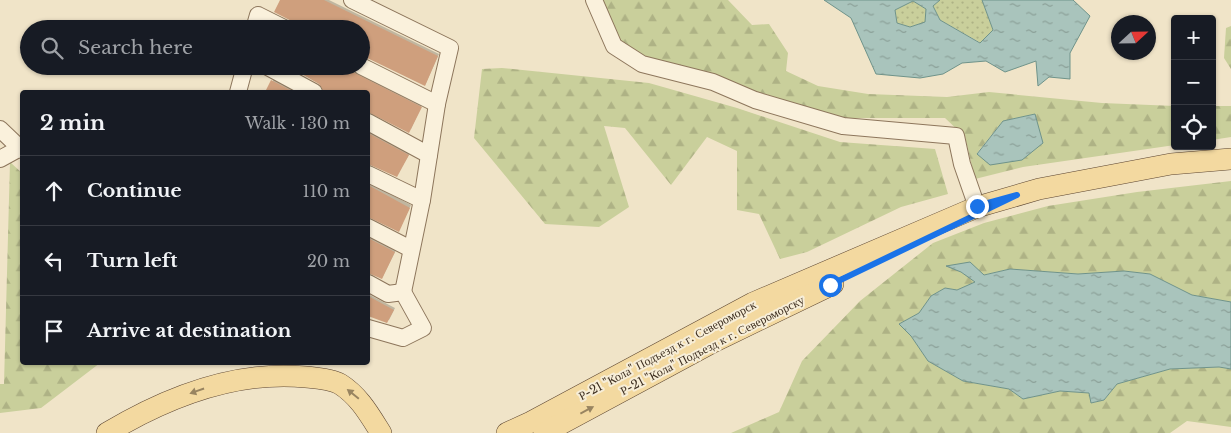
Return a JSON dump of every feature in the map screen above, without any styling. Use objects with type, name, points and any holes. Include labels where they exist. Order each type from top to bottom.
[{"type":"main road","name":"Р-21 \"Кола\" Подъезд к г. Североморск","points":[[507,433],[753,303],[977,206],[1017,195],[1171,164],[1231,159]]},
{"type":"main road","name":"Р-21 \"Кола\" Подъезд к г. Североморску","points":[[544,433],[713,342],[1017,195]]},
{"type":"main road","points":[[107,433],[161,404],[218,384],[282,374],[338,383],[362,402],[381,433]]},
{"type":"lane","points":[[352,0],[450,48],[437,104],[422,200],[403,292],[423,328],[403,338],[370,329]]},
{"type":"lane","points":[[594,0],[614,46],[642,64],[714,82],[755,100],[843,126],[956,136],[962,164],[977,206]]},
{"type":"lane","points":[[257,20],[258,15],[268,20]]},
{"type":"lane","points":[[370,70],[437,104]]},
{"type":"lane","points":[[239,90],[243,75]]},
{"type":"lane","points":[[283,75],[310,90]]},
{"type":"lane","points":[[370,123],[429,155]]},
{"type":"lane","points":[[0,129],[20,148]]},
{"type":"lane","points":[[0,159],[20,149]]},
{"type":"lane","points":[[370,175],[422,200]]},
{"type":"lane","points":[[370,228],[411,249]]},
{"type":"lane","points":[[370,284],[388,294],[403,292]]},
{"type":"green space","points":[[603,0],[728,0],[752,25],[769,24],[788,53],[786,71],[818,86],[868,94],[947,97],[989,92],[1102,103],[1171,106],[1171,146],[1023,167],[975,179],[965,137],[945,118],[842,118],[643,56],[620,41]],"holes":[[[1035,114],[977,153],[1003,121]]]},
{"type":"green space","points":[[940,0],[982,0],[993,30],[981,43],[940,20],[933,6]]},
{"type":"green space","points":[[913,1],[926,9],[926,22],[910,27],[897,23],[895,10]]},
{"type":"green space","points":[[1231,26],[1231,69],[1224,58],[1226,28]]},
{"type":"green space","points":[[502,68],[649,83],[737,108],[840,142],[935,149],[948,194],[901,207],[807,252],[780,259],[759,214],[737,210],[737,151],[707,137],[671,185],[625,128],[604,126],[629,207],[599,227],[545,224],[474,138],[482,69]]},
{"type":"green space","points":[[1216,106],[1231,106],[1231,137],[1216,139]]},
{"type":"green space","points":[[10,162],[20,171],[20,365],[97,365],[41,408],[0,413],[0,384],[4,384]]},
{"type":"green space","points":[[1231,181],[1231,302],[1192,295],[1150,274],[1124,271],[1078,274],[1010,269],[983,275],[961,272],[976,282],[957,290],[945,288],[931,296],[919,313],[899,324],[911,336],[928,361],[963,381],[1009,389],[1023,399],[1060,391],[1089,393],[1092,403],[1104,400],[1117,384],[1170,369],[1219,367],[1231,369],[1231,427],[1187,421],[1170,433],[731,433],[779,412],[802,361],[860,301],[933,243],[984,223],[1048,206],[1137,192]]},
{"type":"water","points":[[824,0],[940,0],[933,6],[940,20],[980,43],[993,30],[982,0],[1073,0],[1090,16],[1070,53],[1070,79],[1049,77],[1038,86],[1036,61],[1005,72],[986,61],[962,63],[943,74],[920,78],[876,74],[851,18]],"holes":[[[913,1],[926,9],[925,22],[910,27],[897,23],[895,10]]]},
{"type":"water","points":[[1035,114],[1043,143],[1022,160],[990,165],[977,154],[1003,121]]},
{"type":"water","points":[[970,262],[984,275],[1010,269],[1078,274],[1124,271],[1150,274],[1192,295],[1231,302],[1231,369],[1219,367],[1170,369],[1117,384],[1104,400],[1091,403],[1089,393],[1060,391],[1023,399],[1009,389],[963,381],[928,361],[911,336],[899,324],[919,313],[931,296],[945,288],[957,290],[975,282],[961,272],[946,266]]},
{"type":"building","points":[[280,0],[324,0],[365,20],[290,20],[274,12]]},
{"type":"building","points":[[370,23],[438,56],[425,86],[370,59]]},
{"type":"building","points":[[303,75],[359,75],[422,107],[409,133],[370,113],[370,90],[323,90],[319,84]]},
{"type":"building","points":[[271,80],[290,90],[266,90]]},
{"type":"building","points":[[370,134],[409,155],[397,177],[370,165]]},
{"type":"building","points":[[370,186],[410,208],[399,232],[370,218]]},
{"type":"building","points":[[370,239],[395,252],[382,279],[370,274]]},
{"type":"building","points":[[370,297],[394,310],[387,323],[370,317]]},
{"type":"route","points":[[830,285],[1017,195],[977,206]]}]
